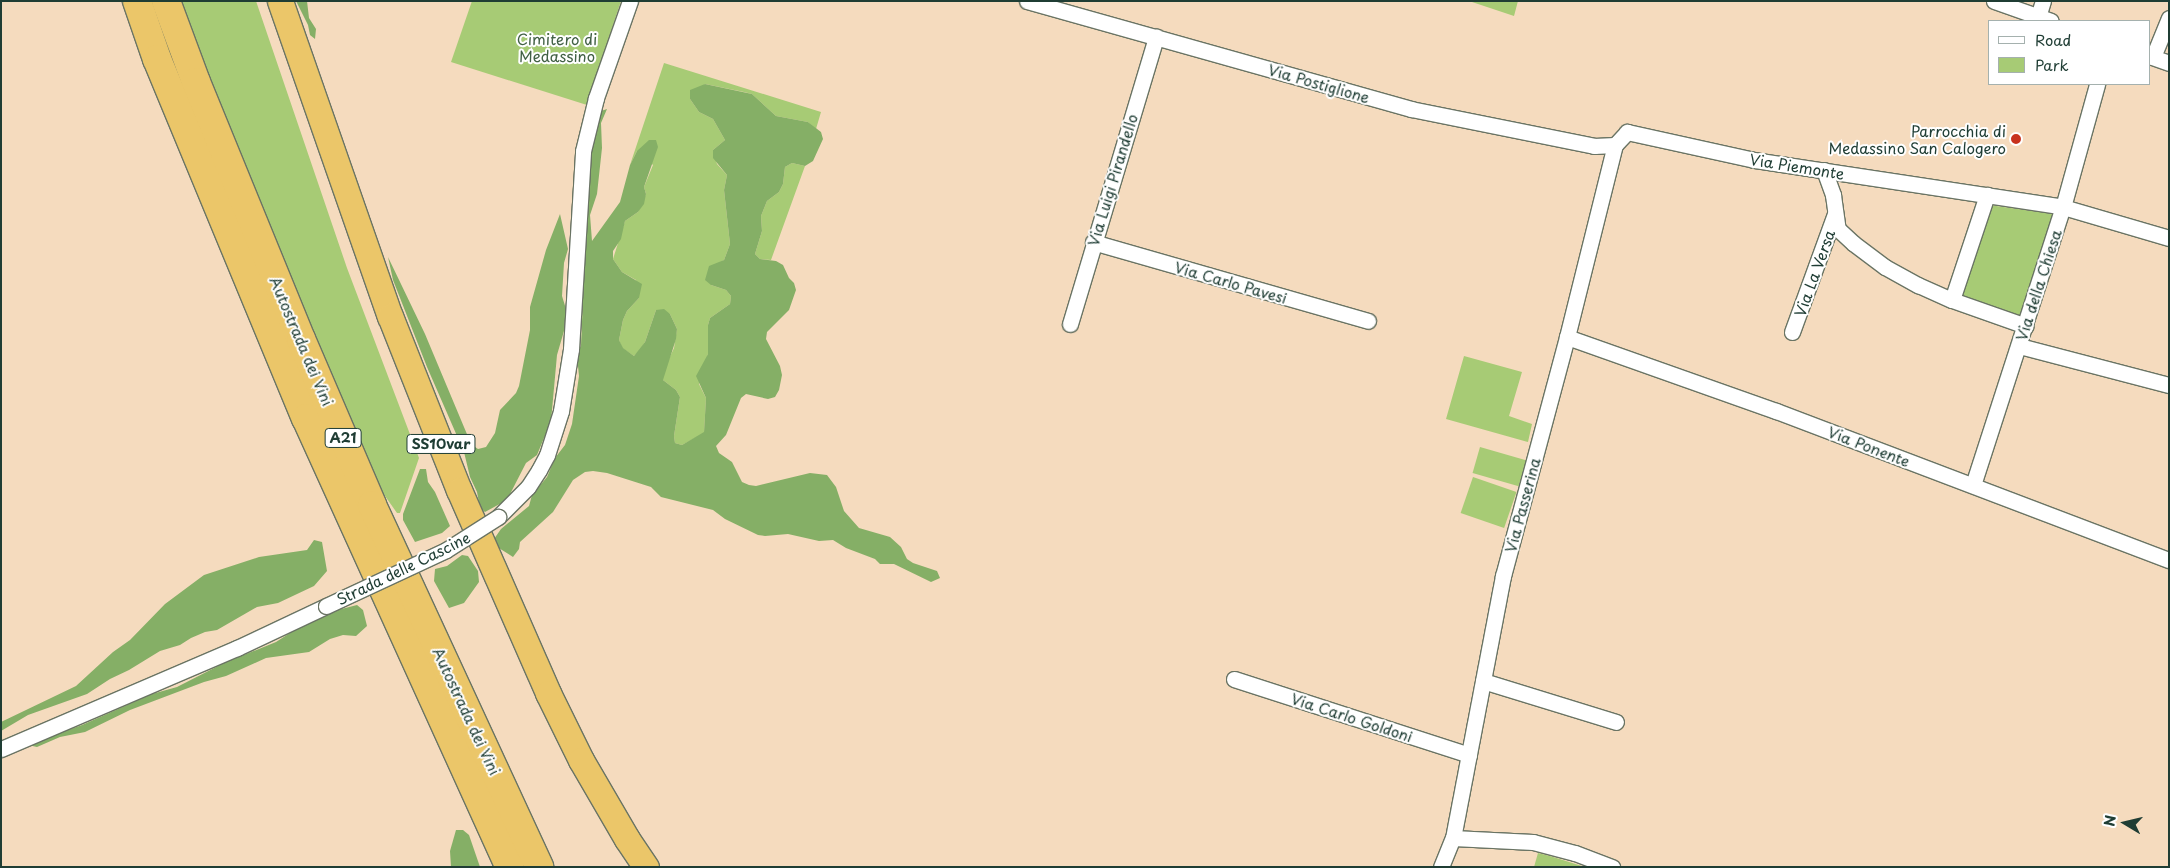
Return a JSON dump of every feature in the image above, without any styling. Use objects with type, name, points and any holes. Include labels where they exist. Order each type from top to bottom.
[{"type":"highway","name":"Autostrada dei Vini","points":[[137,1],[161,68],[306,418],[510,867]]},
{"type":"highway","name":"Autostrada dei Vini","points":[[166,1],[196,82],[278,284],[364,487],[539,867]]},
{"type":"highway","name":"SS10var","points":[[280,1],[390,316],[459,490],[548,693],[581,760],[627,840],[646,867]]},
{"type":"street","name":"Strada delle Cascine","points":[[1,749],[237,648],[446,550],[498,517],[528,487],[547,454],[561,411],[571,349],[583,151],[596,98],[630,1]]},
{"type":"street","name":"Via Postiglione","points":[[1027,1],[1411,109],[1594,146],[1615,145]]},
{"type":"street","points":[[1994,1],[2045,19],[2043,1]]},
{"type":"street","points":[[2169,18],[2151,57],[2169,63]]},
{"type":"street","name":"Via Luigi Pirandello","points":[[1070,324],[1093,242],[1156,37]]},
{"type":"street","name":"Via della Chiesa","points":[[1973,485],[2063,207],[2097,85]]},
{"type":"street","name":"Via Piemonte","points":[[1615,145],[1627,132],[1754,160],[2063,207]]},
{"type":"street","name":"Via Passerina","points":[[1441,867],[1454,838],[1503,576],[1567,337],[1615,145]]},
{"type":"street","points":[[1824,170],[1833,195],[1838,229],[1853,243],[1885,266],[1952,300],[2026,326]]},
{"type":"street","points":[[1952,300],[1987,196]]},
{"type":"street","points":[[2063,207],[2169,238]]},
{"type":"street","name":"Via La Versa","points":[[1792,332],[1835,213]]},
{"type":"street","name":"Via Carlo Pavesi","points":[[1093,242],[1368,320]]},
{"type":"street","name":"Via Ponente","points":[[1567,337],[1776,411],[2169,560]]},
{"type":"street","points":[[2019,346],[2169,385]]},
{"type":"street","name":"Via Carlo Goldoni","points":[[1234,679],[1469,755]]},
{"type":"street","points":[[1483,681],[1616,722]]},
{"type":"street","points":[[1454,838],[1533,842],[1575,853],[1612,867]]},
{"type":"green space","points":[[181,1],[256,1],[347,268],[419,458],[400,513],[397,513],[378,486],[226,120]]},
{"type":"green space","points":[[296,1],[307,1],[309,18],[316,29],[315,39],[310,35],[308,25]]},
{"type":"green space","name":"Cimitero di Medassino","points":[[472,1],[621,1],[587,105],[451,62]]},
{"type":"green space","points":[[1469,1],[1518,1],[1514,16]]},
{"type":"green space","points":[[664,63],[821,112],[816,129],[808,122],[776,116],[752,94],[744,92],[705,84],[690,99],[699,112],[713,119],[725,140],[713,150],[717,164],[727,175],[724,190],[730,244],[724,260],[717,264],[711,285],[726,290],[731,296],[730,304],[710,318],[708,325],[708,354],[699,384],[706,398],[704,433],[682,445],[675,443],[674,436],[680,397],[676,390],[663,380],[663,372],[674,348],[677,329],[670,314],[656,310],[645,342],[640,350],[634,356],[622,348],[619,340],[623,320],[627,311],[639,298],[636,280],[622,272],[613,259],[625,221],[638,212],[646,194],[644,187],[653,165],[637,151],[630,165]]},
{"type":"green space","points":[[705,84],[752,94],[776,116],[808,122],[821,132],[823,139],[813,161],[805,166],[792,163],[785,167],[783,184],[779,192],[767,201],[761,216],[762,231],[755,254],[760,259],[776,261],[783,265],[796,290],[789,310],[767,332],[766,339],[780,366],[782,375],[779,390],[775,397],[768,399],[746,394],[741,398],[726,435],[716,446],[719,453],[732,462],[742,482],[749,485],[756,486],[810,473],[827,475],[836,487],[844,511],[859,528],[890,537],[901,547],[907,559],[937,571],[940,578],[931,582],[894,564],[880,564],[875,559],[846,548],[833,540],[819,541],[788,534],[758,535],[725,519],[713,510],[661,497],[651,487],[607,473],[593,471],[585,472],[573,480],[553,512],[520,542],[519,549],[513,557],[494,545],[494,539],[501,529],[529,506],[532,495],[547,477],[555,458],[565,445],[572,424],[579,376],[577,356],[581,345],[584,274],[581,258],[587,207],[589,159],[597,117],[601,111],[607,109],[601,123],[602,148],[597,194],[590,215],[592,241],[620,202],[630,165],[637,151],[649,140],[656,140],[658,147],[644,187],[646,194],[644,204],[638,212],[625,221],[621,239],[613,251],[613,259],[622,272],[642,284],[639,298],[627,311],[623,320],[619,340],[623,348],[634,356],[645,342],[656,310],[664,309],[670,314],[677,329],[676,339],[663,380],[676,390],[680,397],[674,436],[675,443],[682,445],[704,432],[706,398],[696,376],[708,354],[708,325],[710,318],[730,304],[731,296],[726,290],[711,285],[705,280],[709,266],[724,260],[730,244],[724,190],[727,175],[713,158],[713,150],[725,140],[713,119],[699,112],[690,99],[690,90]]},
{"type":"green space","points":[[792,163],[805,166],[771,260],[760,259],[755,254],[762,231],[761,216],[767,201],[779,192],[783,184],[785,167]]},
{"type":"green space","points":[[1989,205],[2053,214],[2020,318],[1958,296]]},
{"type":"green space","points":[[560,214],[568,249],[564,263],[562,296],[566,309],[564,331],[557,355],[551,421],[537,455],[526,463],[507,500],[485,512],[480,508],[477,492],[470,477],[464,452],[427,367],[393,280],[388,257],[425,334],[472,445],[478,449],[486,447],[495,433],[500,410],[516,393],[519,386],[530,330],[530,307],[546,250]]},
{"type":"green space","points":[[1464,356],[1522,372],[1509,416],[1532,424],[1528,442],[1446,419]]},
{"type":"green space","points":[[1480,447],[1526,460],[1519,486],[1473,473]]},
{"type":"green space","points":[[420,469],[426,469],[428,482],[435,492],[450,526],[442,533],[415,542],[403,520],[403,514]]},
{"type":"green space","points":[[1473,477],[1516,492],[1504,528],[1461,513]]},
{"type":"green space","points":[[314,540],[322,542],[327,571],[314,586],[278,603],[257,607],[217,630],[205,632],[180,645],[160,651],[87,694],[28,715],[1,731],[1,722],[76,686],[113,652],[130,640],[165,604],[204,575],[259,557],[307,550]]},
{"type":"green space","points":[[462,555],[468,556],[478,571],[479,582],[464,603],[449,608],[434,581],[435,569],[447,566]]},
{"type":"green space","points":[[357,605],[363,610],[367,626],[356,636],[343,635],[330,639],[309,652],[266,658],[226,676],[204,682],[130,710],[85,732],[60,737],[37,747],[28,745],[62,730],[82,725],[152,694],[177,687],[224,663],[276,642],[318,615]]},
{"type":"green space","points":[[456,830],[463,830],[469,835],[480,867],[451,867],[450,851]]},
{"type":"green space","points":[[1538,853],[1550,856],[1585,867],[1534,867]]},
{"type":"place","name":"Parrocchia di Medassino San Calogero","points":[[2016,139]]}]
